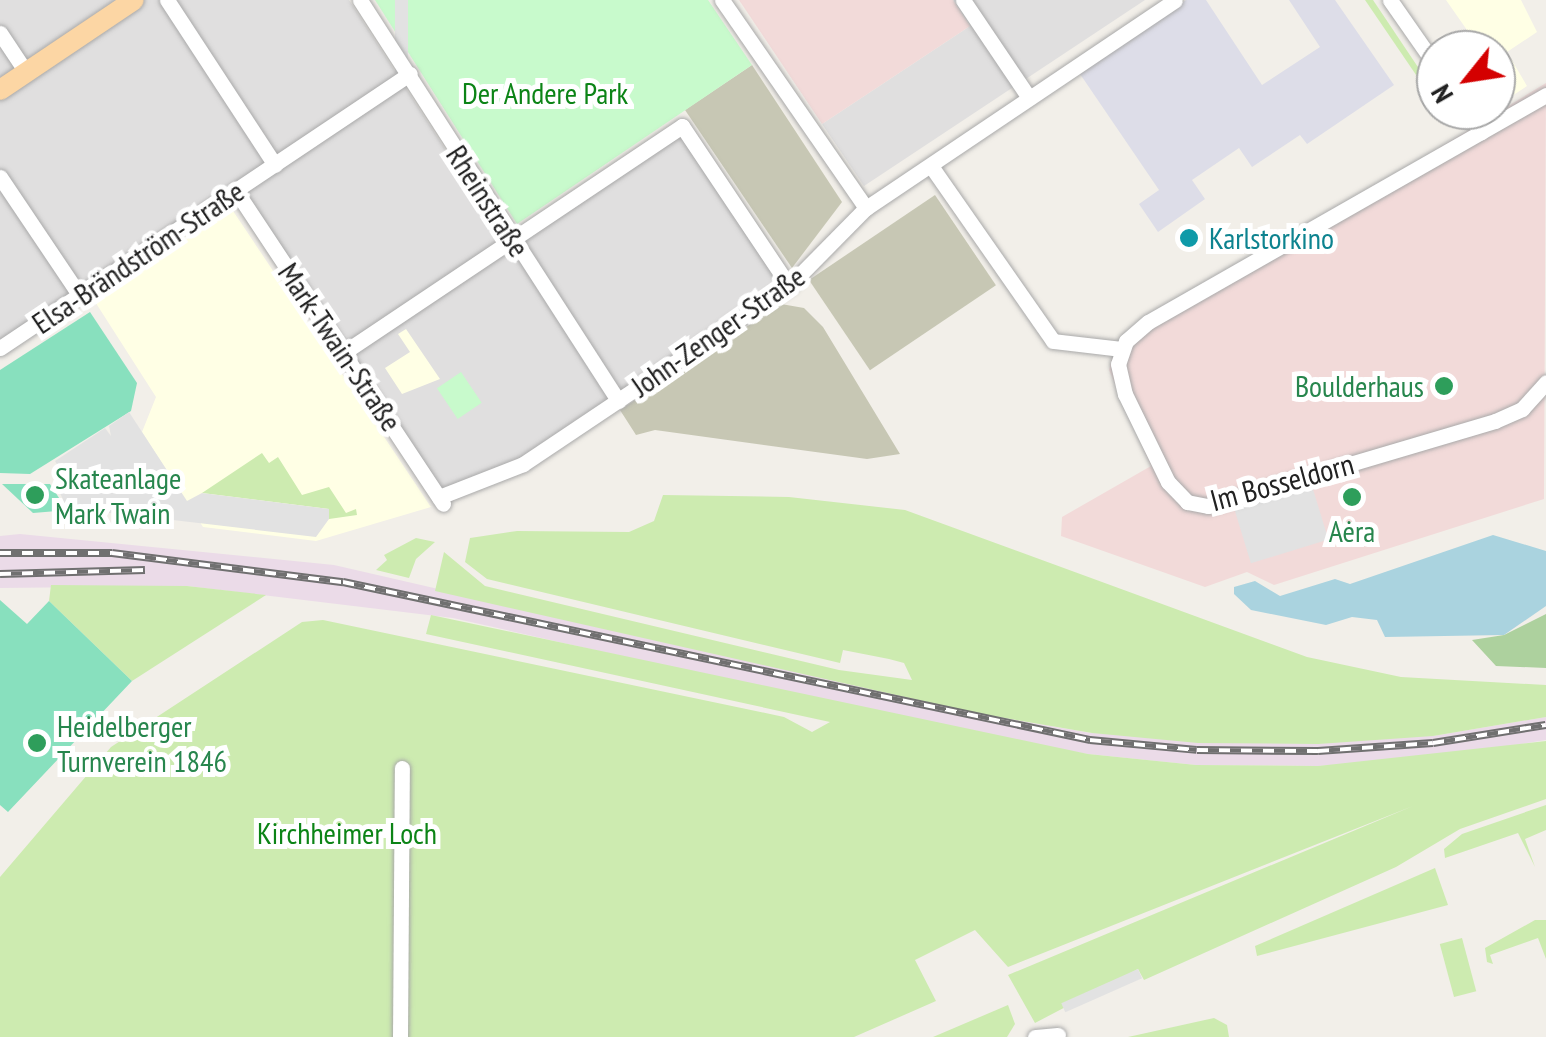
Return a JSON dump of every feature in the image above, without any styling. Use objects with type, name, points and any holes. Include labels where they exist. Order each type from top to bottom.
[{"type":"main road","points":[[0,90],[134,0]]},
{"type":"street","name":"Elsa-Brändström-Straße","points":[[167,0],[275,165]]},
{"type":"street","name":"Rheinstraße","points":[[360,0],[618,401]]},
{"type":"street","points":[[722,0],[866,208]]},
{"type":"street","points":[[963,0],[1029,98]]},
{"type":"street","name":"John-Zenger-Straße","points":[[441,500],[523,464],[789,286],[866,208],[1175,0]]},
{"type":"street","points":[[1390,0],[1416,37]]},
{"type":"street","points":[[0,33],[26,72]]},
{"type":"street","name":"Elsa-Brändström-Straße","points":[[0,348],[410,74]]},
{"type":"street","points":[[931,166],[1053,340],[1122,349],[1148,322],[1546,95]]},
{"type":"street","points":[[343,352],[682,126],[789,286]]},
{"type":"street","points":[[0,176],[80,296]]},
{"type":"street","name":"Mark-Twain-Straße","points":[[236,191],[441,500]]},
{"type":"street","name":"Im Bosseldorn","points":[[1122,349],[1120,383],[1168,482],[1187,502],[1208,506],[1495,421],[1522,408],[1546,382]]},
{"type":"street","points":[[400,1037],[402,768]]},
{"type":"street","points":[[1035,1037],[1058,1035]]},
{"type":"shaded area","points":[[0,0],[349,0],[510,250],[680,133],[781,286],[518,460],[442,491],[237,187],[0,341]]},
{"type":"shaded area","points":[[395,0],[408,0],[408,87],[395,87]]},
{"type":"shaded area","points":[[739,0],[953,0],[970,26],[822,124]]},
{"type":"shaded area","points":[[953,0],[1145,0],[864,186],[822,124],[970,26]]},
{"type":"shaded area","points":[[1186,0],[1206,0],[1262,85],[1320,47],[1289,0],[1335,0],[1394,85],[1307,144],[1300,135],[1252,167],[1239,148],[1192,180],[1205,199],[1158,232],[1139,204],[1159,190],[1078,71]]},
{"type":"shaded area","points":[[1446,0],[1521,0],[1537,32],[1516,46],[1516,30],[1467,30]]},
{"type":"shaded area","points":[[752,65],[842,202],[792,268],[685,110]]},
{"type":"shaded area","points":[[1516,67],[1527,86],[1516,93]]},
{"type":"shaded area","points":[[1546,83],[1544,499],[1274,585],[1247,572],[1205,587],[1061,536],[1062,517],[1151,466],[1109,370],[1116,344],[1469,130],[1516,130],[1516,101]]},
{"type":"shaded area","points":[[935,195],[996,285],[870,370],[809,280]]},
{"type":"shaded area","points":[[229,205],[431,507],[316,541],[203,527],[142,432],[156,397],[92,297]]},
{"type":"shaded area","points":[[781,304],[804,308],[823,327],[900,454],[867,459],[655,430],[636,435],[620,410]]},
{"type":"shaded area","points":[[406,329],[440,379],[402,394],[385,368],[410,352],[398,334]]},
{"type":"shaded area","points":[[129,412],[187,501],[202,493],[329,509],[329,519],[316,537],[173,520],[174,509],[155,506],[153,515],[143,515],[143,506],[138,515],[109,513],[105,504],[104,513],[69,513],[55,482],[61,471],[55,461],[105,428],[111,436],[109,426]]},
{"type":"shaded area","points":[[1312,486],[1328,540],[1251,563],[1235,510]]},
{"type":"shaded area","points":[[20,534],[334,565],[976,713],[1091,733],[1433,736],[1546,717],[1546,740],[1434,758],[1318,766],[1196,765],[1088,754],[971,735],[453,618],[187,586],[0,588],[0,536]]},
{"type":"shaded area","points":[[1138,969],[1142,978],[1065,1012],[1061,1003]]},
{"type":"green space","name":"Der Andere Park","points":[[375,0],[708,0],[752,65],[517,224]]},
{"type":"green space","points":[[1365,0],[1373,0],[1416,64],[1416,75]]},
{"type":"green space","points":[[90,312],[137,383],[131,411],[30,474],[0,473],[0,370]]},
{"type":"green space","points":[[461,372],[482,403],[458,419],[437,388]]},
{"type":"green space","points":[[262,453],[269,463],[278,457],[302,495],[329,487],[346,513],[356,509],[357,515],[329,519],[329,509],[202,493]]},
{"type":"green space","name":"Skateanlage Mark Twain","points":[[2,484],[50,484],[61,501],[57,511],[33,513]]},
{"type":"green space","points":[[663,495],[789,497],[905,510],[1307,657],[1401,677],[1546,685],[1546,717],[1433,736],[1318,744],[1198,743],[1092,733],[976,713],[435,591],[444,552],[485,586],[839,670],[912,680],[904,663],[889,659],[843,650],[840,663],[487,579],[465,562],[470,538],[517,531],[629,532],[654,521]]},
{"type":"green space","points":[[416,538],[435,542],[416,559],[409,578],[376,570],[387,560],[384,555]]},
{"type":"green space","points":[[51,585],[187,586],[266,595],[132,681],[49,601]]},
{"type":"green space","name":"Heidelberger Turnverein 1846","points":[[0,600],[27,624],[49,601],[132,681],[8,812],[0,805]]},
{"type":"green space","points":[[1546,614],[1546,668],[1496,666],[1472,640],[1504,635]]},
{"type":"green space","name":"Kirchheimer Loch","points":[[431,615],[1088,754],[1196,765],[1318,766],[1546,741],[1546,799],[1460,829],[1396,867],[1144,980],[1138,969],[1035,1023],[1008,975],[1413,806],[1008,967],[975,930],[915,960],[936,1001],[854,1037],[0,1037],[0,877],[111,747],[302,622],[323,620],[784,717],[812,732],[830,722],[426,634]]},
{"type":"green space","points":[[1546,805],[1546,830],[1525,839],[1535,867],[1518,833],[1445,858],[1444,849],[1462,834]]},
{"type":"green space","points":[[1435,868],[1448,905],[1257,956],[1255,946]]},
{"type":"green space","points":[[1535,920],[1546,920],[1546,959],[1538,938],[1490,955],[1493,964],[1487,962],[1485,948]]},
{"type":"green space","points":[[1462,938],[1476,991],[1454,997],[1440,944]]},
{"type":"green space","points":[[1008,1005],[1015,1024],[1007,1037],[933,1037]]},
{"type":"green space","points":[[1214,1018],[1227,1025],[1229,1037],[1128,1037]]},
{"type":"water","points":[[1493,535],[1546,551],[1546,606],[1504,635],[1385,637],[1377,620],[1352,617],[1326,625],[1251,610],[1234,594],[1234,587],[1255,581],[1280,596],[1335,579],[1350,584]]},
{"type":"railway","points":[[0,553],[112,553],[343,582],[1090,740],[1197,750],[1318,751],[1433,743],[1546,725]]},
{"type":"railway","points":[[0,574],[145,570]]},
{"type":"place","name":"Karlstorkino","points":[[1189,238]]},
{"type":"place","name":"Boulderhaus","points":[[1444,386]]},
{"type":"place","name":"Skateanlage Mark Twain","points":[[35,495]]},
{"type":"place","name":"Aėra","points":[[1352,497]]},
{"type":"place","name":"Heidelberger Turnverein 1846","points":[[37,743]]}]
